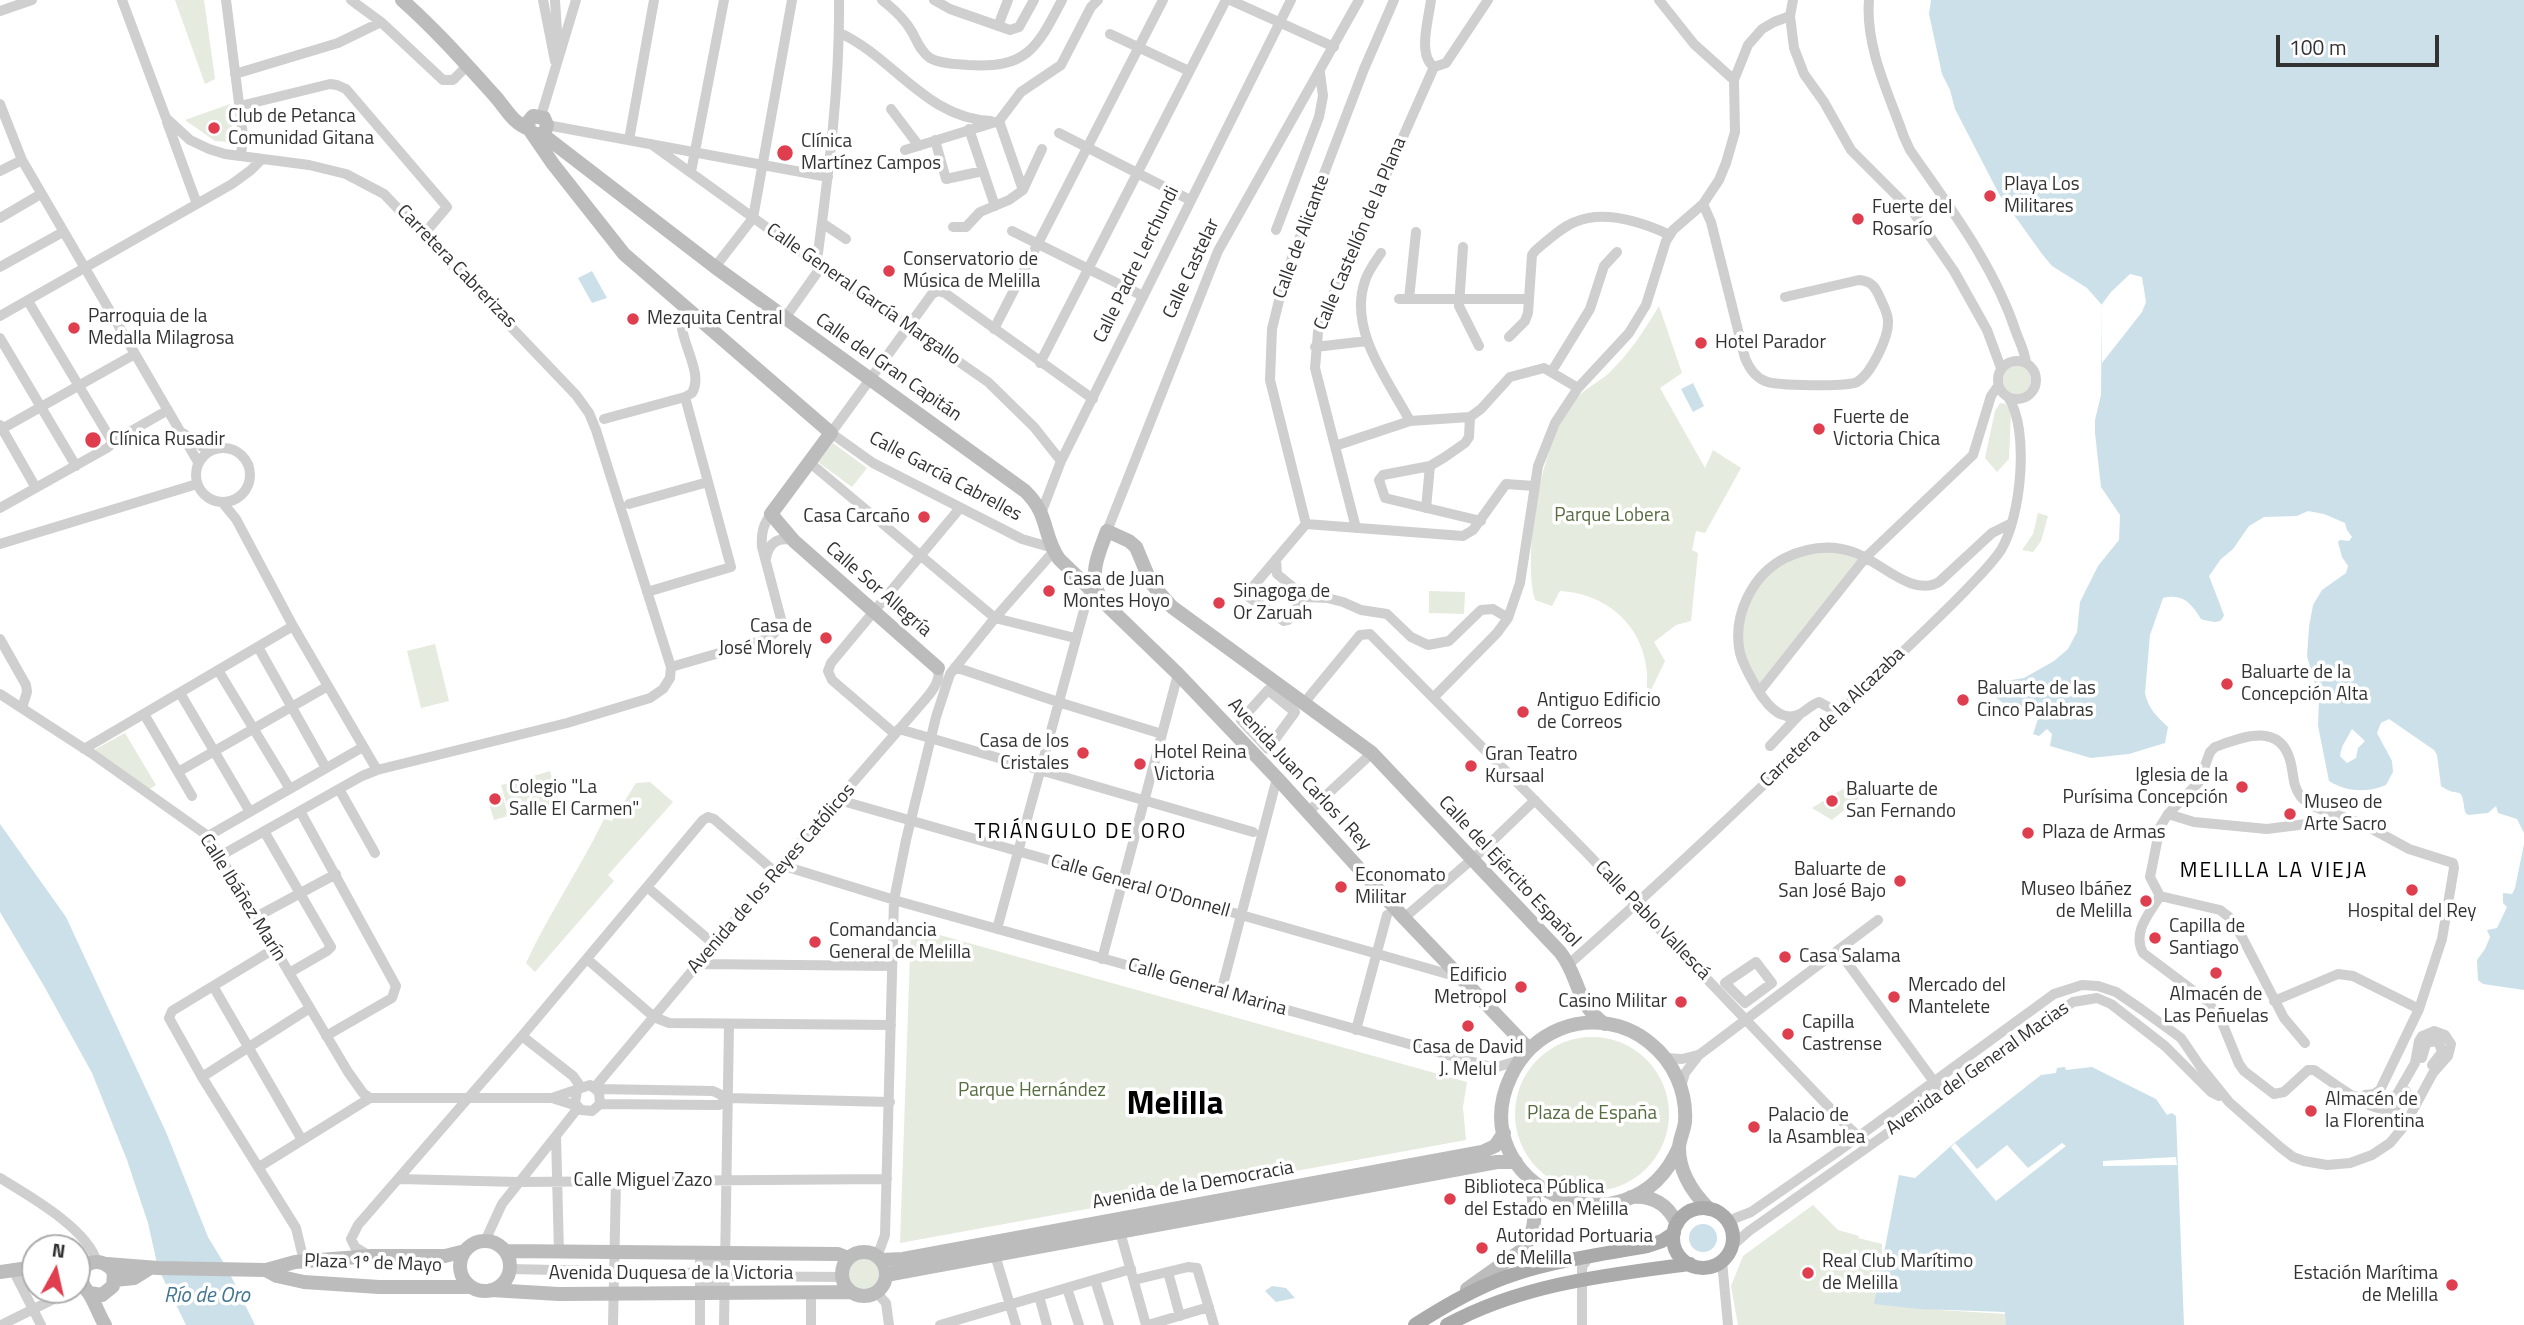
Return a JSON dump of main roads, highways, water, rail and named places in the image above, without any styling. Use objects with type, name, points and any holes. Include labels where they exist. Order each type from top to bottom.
[{"type":"main road","name":"Calle García Cabrelles","points":[[406,1],[507,109],[515,122],[537,126],[573,190],[624,254],[684,309],[831,433],[771,514]]},
{"type":"main road","name":"Calle del Gran Capitán","points":[[537,126],[715,267],[1012,480],[1035,500],[1042,511],[1053,550]]},
{"type":"main road","points":[[573,190],[576,179],[590,170]]},
{"type":"main road","name":"Calle Sor Allegría","points":[[771,514],[794,541],[937,668]]},
{"type":"main road","name":"Calle Castelar","points":[[1094,570],[1107,531]]},
{"type":"main road","name":"Calle del Ejército Español","points":[[1107,531],[1136,547],[1151,583],[1164,601],[1208,636],[1372,753],[1569,964],[1581,1000],[1605,1024]]},
{"type":"main road","name":"Avenida Juan Carlos I Rey","points":[[1053,550],[1178,674],[1277,778],[1404,918],[1511,1030],[1524,1055]]},
{"type":"main road","points":[[1073,572],[1085,575],[1094,570],[1095,585],[1101,599]]},
{"type":"main road","points":[[1630,1198],[1657,1180],[1668,1168],[1679,1146],[1685,1121],[1681,1088],[1666,1058],[1638,1034],[1605,1024],[1578,1024],[1561,1029],[1545,1037],[1524,1055],[1511,1074],[1502,1114],[1504,1133],[1516,1162],[1532,1181],[1549,1193],[1578,1204],[1606,1204],[1641,1196],[1660,1202],[1668,1209],[1675,1228],[1676,1251],[1690,1264]]},
{"type":"main road","name":"Avenida de la Democracia","points":[[1321,1188],[1482,1152],[1495,1146],[1504,1133]]},
{"type":"main road","points":[[1679,1146],[1686,1178],[1709,1209]]},
{"type":"main road","name":"Avenida de la Democracia","points":[[879,1259],[903,1259],[1118,1225],[1321,1188],[1497,1162],[1516,1162]]},
{"type":"main road","points":[[1441,1309],[1528,1243],[1535,1219],[1532,1181]]},
{"type":"main road","points":[[1415,1325],[1491,1283],[1514,1274],[1654,1244],[1675,1228],[1687,1213],[1701,1208],[1716,1211],[1728,1221],[1733,1237],[1732,1246],[1722,1261],[1706,1268],[1690,1264],[1584,1279],[1509,1297],[1447,1325]]},
{"type":"main road","name":"Avenida de la Democracia","points":[[886,1275],[995,1255],[1118,1225]]},
{"type":"main road","points":[[485,1241],[499,1246],[505,1251],[509,1269],[504,1283],[485,1291],[471,1287],[461,1275],[460,1266],[465,1251],[477,1242],[485,1241]]},
{"type":"main road","name":"Plaza 1º de Mayo","points":[[266,1270],[304,1261],[371,1256],[445,1256],[465,1251]]},
{"type":"main road","name":"Avenida Duquesa de la Victoria","points":[[505,1251],[614,1254],[700,1274],[725,1284],[811,1294],[851,1292]]},
{"type":"main road","points":[[860,1252],[879,1259],[886,1275],[881,1288],[863,1296],[851,1292],[842,1277],[844,1263],[848,1258],[860,1252]]},
{"type":"main road","name":"Avenida Duquesa de la Victoria","points":[[491,1290],[520,1293],[614,1293],[700,1274],[725,1259],[838,1254],[848,1258]]},
{"type":"main road","points":[[91,1277],[157,1268],[266,1270]]},
{"type":"main road","points":[[91,1276],[113,1269],[115,1280],[134,1278],[157,1268]]},
{"type":"main road","name":"Plaza 1º de Mayo","points":[[266,1270],[284,1278],[304,1282],[379,1287],[471,1287]]},
{"type":"main road","points":[[91,1287],[112,1325]]},
{"type":"main road","points":[[91,1290],[105,1325]]},
{"type":"water","points":[[1931,0],[2524,0],[2524,833],[2517,819],[2498,813],[2496,806],[2488,813],[2468,815],[2461,794],[2441,786],[2434,750],[2389,719],[2381,723],[2377,733],[2392,761],[2393,772],[2386,785],[2357,790],[2329,781],[2318,726],[2319,698],[2307,656],[2309,627],[2313,605],[2322,590],[2346,573],[2348,566],[2338,542],[2349,541],[2352,537],[2345,523],[2324,514],[2308,511],[2297,516],[2264,517],[2249,526],[2209,576],[2224,615],[2220,621],[2201,619],[2190,604],[2181,598],[2163,598],[2150,635],[2145,693],[2154,712],[2168,727],[2165,743],[2129,754],[2091,758],[2050,746],[2052,734],[2047,729],[2039,736],[2033,734],[2042,707],[2019,709],[2007,706],[1993,695],[1992,689],[1999,682],[2024,678],[2054,661],[2068,649],[2077,632],[2080,602],[2098,566],[2119,540],[2120,515],[2101,487],[2095,433],[2101,395],[2102,305],[2087,288],[2052,266],[1999,194],[1955,109],[1942,74],[1929,14]],"holes":[[[2352,729],[2365,741],[2358,748],[2356,758],[2347,763],[2340,756]]]},
{"type":"water","points":[[592,271],[607,298],[592,303],[578,278]]},
{"type":"water","points":[[1693,383],[1704,406],[1693,412],[1681,389]]},
{"type":"water","name":"Río de Oro","points":[[0,824],[66,917],[166,1132],[208,1237],[255,1325],[186,1325],[158,1268],[148,1223],[127,1160],[92,1073],[0,912]]},
{"type":"water","points":[[2524,844],[2524,990],[2483,984],[2478,980],[2477,960],[2490,937],[2487,930],[2497,928],[2507,907],[2503,903],[2503,893],[2512,894],[2515,888]]},
{"type":"water","points":[[2065,1067],[2066,1070],[2092,1067],[2156,1099],[2167,1115],[2172,1113],[2176,1116],[2184,1325],[2006,1325],[2005,1312],[1919,1309],[1874,1304],[1899,1175],[1915,1178],[1953,1144],[2041,1075],[2056,1073],[2057,1068]]},
{"type":"water","points":[[1703,1224],[1713,1228],[1717,1238],[1713,1248],[1703,1252],[1693,1248],[1689,1238],[1693,1228]]},
{"type":"water","points":[[1272,1286],[1286,1288],[1295,1298],[1276,1302],[1265,1291]]},
{"type":"place","name":"Club de Petanca Comunidad Gitana","points":[[214,128]]},
{"type":"place","name":"Clínica Martínez Campos","points":[[785,153]]},
{"type":"place","name":"Playa Los Militares","points":[[1990,196]]},
{"type":"place","name":"Fuerte del Rosarío","points":[[1858,219]]},
{"type":"place","name":"Conservatorio de Música de Melilla","points":[[889,271]]},
{"type":"place","name":"Mezquita Central","points":[[633,319]]},
{"type":"place","name":"Parroquia de la Medalla Milagrosa","points":[[74,328]]},
{"type":"place","name":"Hotel Parador","points":[[1701,343]]},
{"type":"place","name":"Fuerte de Victoria Chica","points":[[1819,429]]},
{"type":"place","name":"Clínica Rusadir","points":[[93,440]]},
{"type":"place","name":"Casa Carcaño","points":[[924,517]]},
{"type":"place","name":"Casa de Juan Montes Hoyo","points":[[1049,591]]},
{"type":"place","name":"Sinagoga de Or Zaruah","points":[[1219,603]]},
{"type":"place","name":"Casa de José Morely","points":[[826,638]]},
{"type":"place","name":"Baluarte de la Concepción Alta","points":[[2227,684]]},
{"type":"place","name":"Baluarte de las Cinco Palabras","points":[[1963,700]]},
{"type":"place","name":"Antiguo Edificio de Correos","points":[[1523,712]]},
{"type":"place","name":"Casa de los Cristales","points":[[1083,753]]},
{"type":"place","name":"Hotel Reina Victoria","points":[[1140,764]]},
{"type":"place","name":"Gran Teatro Kursaal","points":[[1471,766]]},
{"type":"place","name":"Iglesia de la Purísima Concepción","points":[[2242,787]]},
{"type":"place","name":"Colegio \"La Salle El Carmen\"","points":[[495,799]]},
{"type":"place","name":"Baluarte de San Fernando","points":[[1832,801]]},
{"type":"place","name":"Museo de Arte Sacro","points":[[2290,814]]},
{"type":"place","name":"Plaza de Armas","points":[[2028,833]]},
{"type":"place","name":"Baluarte de San José Bajo","points":[[1900,881]]},
{"type":"place","name":"Economato Militar","points":[[1341,887]]},
{"type":"place","name":"Hospital del Rey","points":[[2412,890]]},
{"type":"place","name":"Museo Ibáñez de Melilla","points":[[2146,901]]},
{"type":"place","name":"Capilla de Santiago","points":[[2155,938]]},
{"type":"place","name":"Comandancia General de Melilla","points":[[815,942]]},
{"type":"place","name":"Casa Salama","points":[[1785,957]]},
{"type":"place","name":"Almacén de Las Peñuelas","points":[[2216,973]]},
{"type":"place","name":"Edificio Metropol","points":[[1521,987]]},
{"type":"place","name":"Mercado del Mantelete","points":[[1894,997]]},
{"type":"place","name":"Casino Militar","points":[[1681,1002]]},
{"type":"place","name":"Casa de David J. Melul","points":[[1468,1026]]},
{"type":"place","name":"Capilla Castrense","points":[[1788,1034]]},
{"type":"place","name":"Almacén de la Florentina","points":[[2311,1111]]},
{"type":"place","name":"Palacio de la Asamblea","points":[[1754,1127]]},
{"type":"place","name":"Biblioteca Pública del Estado en Melilla","points":[[1450,1199]]},
{"type":"place","name":"Autoridad Portuaria de Melilla","points":[[1482,1248]]},
{"type":"place","name":"Real Club Marítimo de Melilla","points":[[1808,1273]]},
{"type":"place","name":"Estación Marítima de Melilla","points":[[2452,1285]]},
{"type":"district","name":"TRIÁNGULO DE ORO","points":[[1081,833]]},
{"type":"district","name":"MELILLA LA VIEJA","points":[[2274,872]]},
{"type":"district","name":"Melilla","points":[[1175,1106]]},
{"type":"park label","name":"Parque Lobera","points":[[1612,516]]},
{"type":"park label","name":"Parque Hernández","points":[[1032,1091]]},
{"type":"park label","name":"Plaza de España","points":[[1592,1114]]}]
